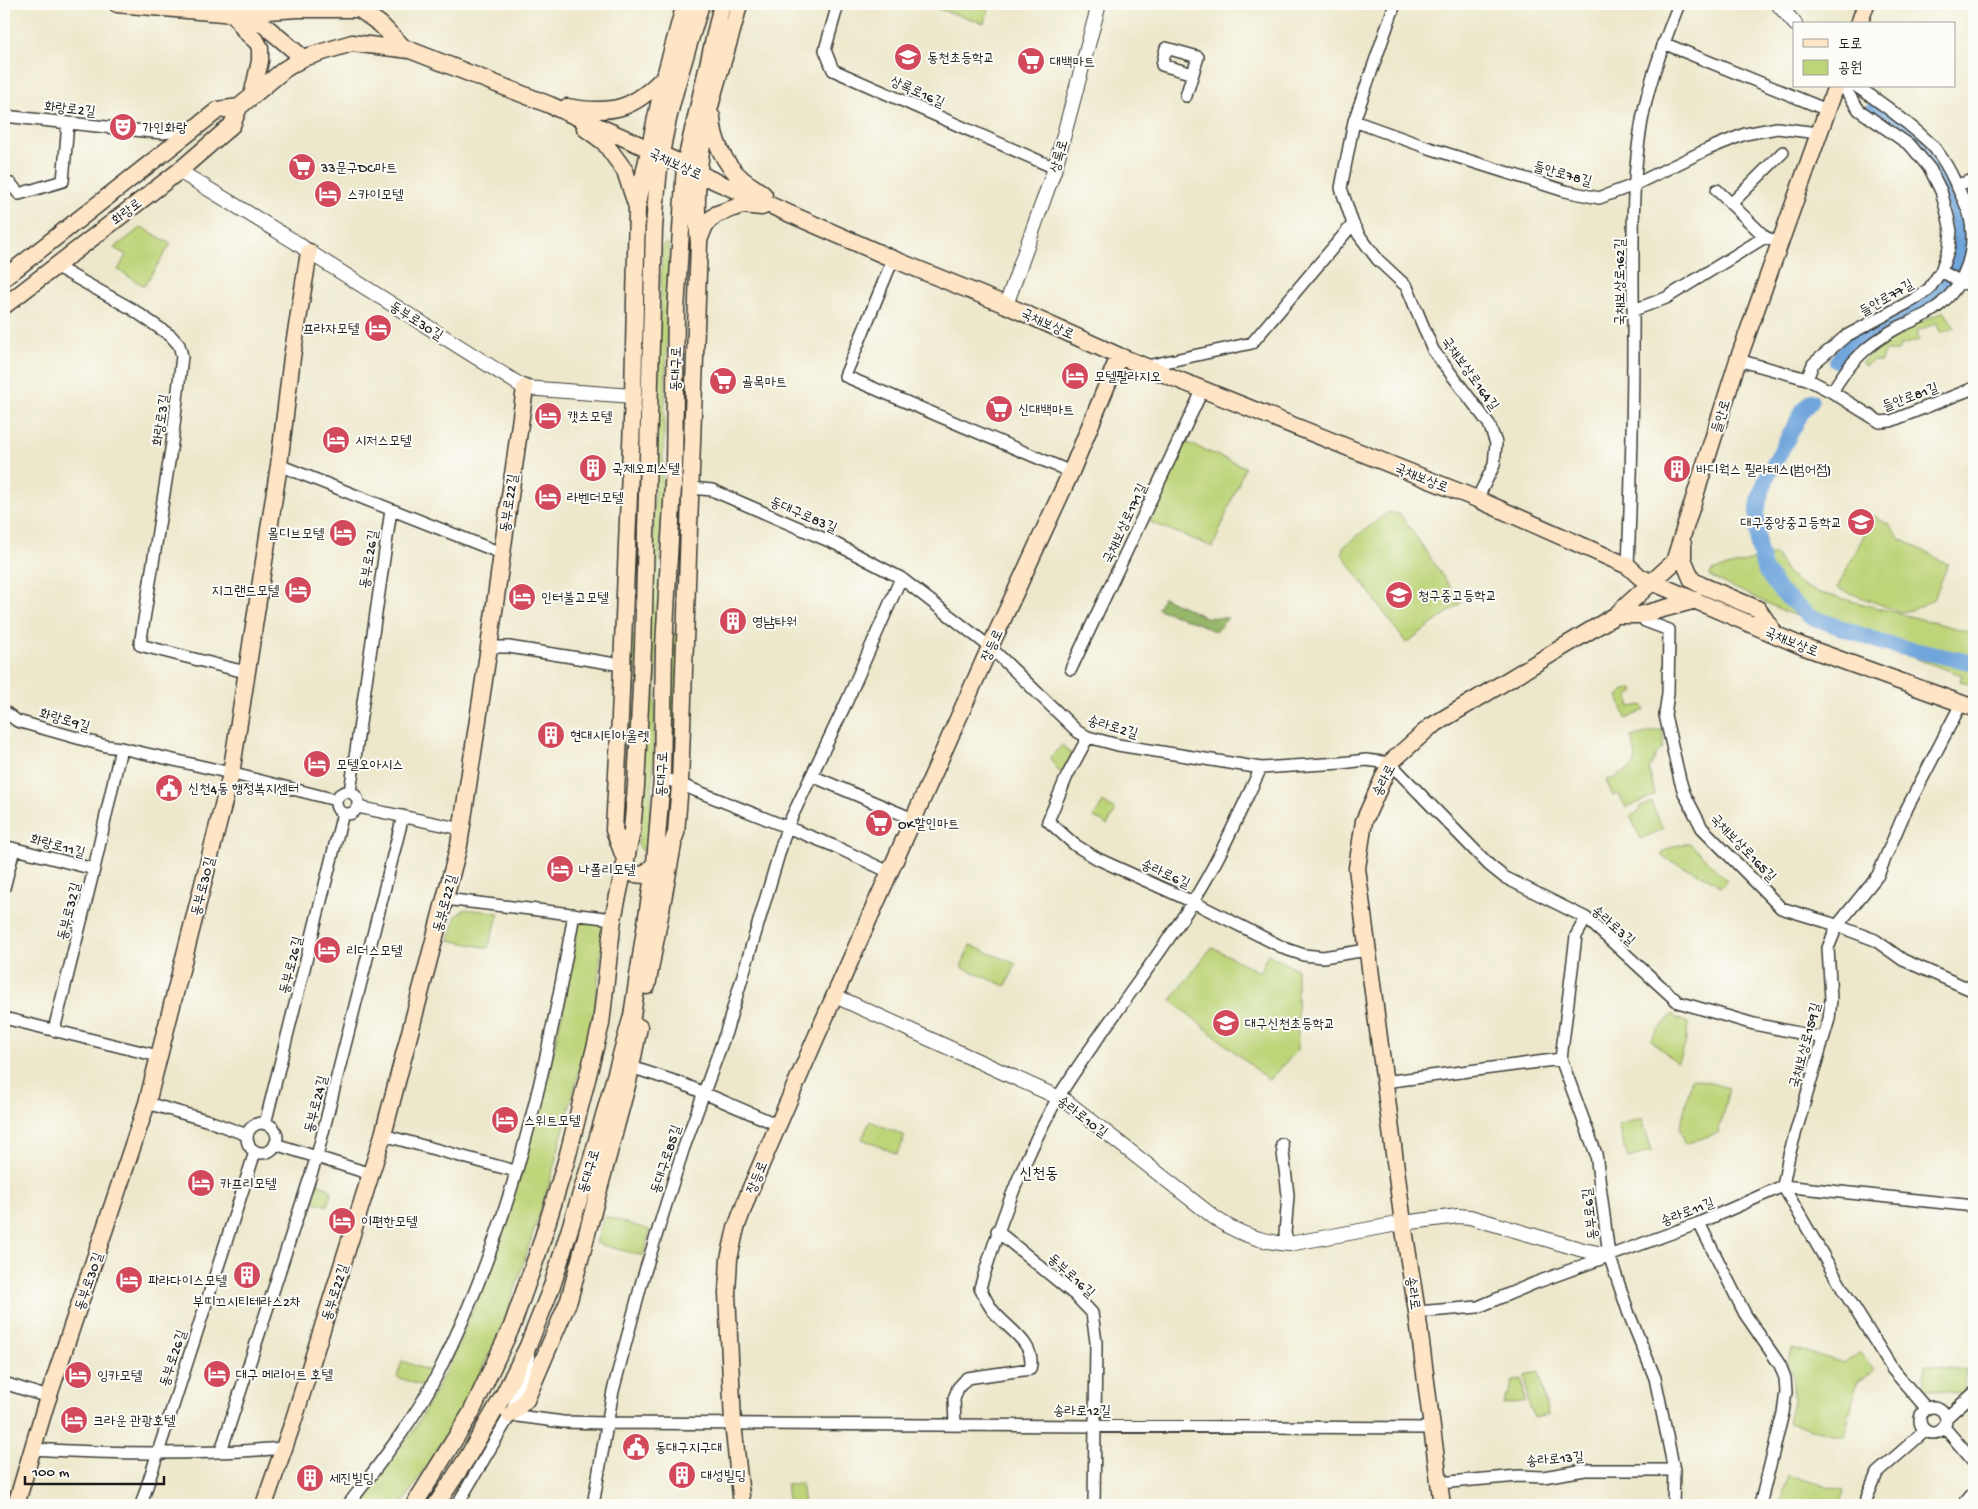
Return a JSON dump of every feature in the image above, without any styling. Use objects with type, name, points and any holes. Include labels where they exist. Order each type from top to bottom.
[{"type":"main road","points":[[117,4],[234,14],[298,8],[360,7],[405,49]]},
{"type":"main road","name":"동대구로","points":[[414,1505],[471,1413],[512,1326],[540,1247],[567,1158],[601,1024],[613,919],[632,831],[643,647],[655,153],[685,4]]},
{"type":"main road","name":"동대구로","points":[[671,80],[701,4]]},
{"type":"main road","name":"동대구로","points":[[436,1505],[467,1458],[502,1398],[528,1346],[552,1286],[592,1158],[632,1016],[655,863],[662,777],[664,647],[674,467],[676,311],[682,230],[691,169],[706,98],[722,4]]},
{"type":"main road","points":[[550,104],[578,109],[606,110],[630,105],[671,80],[678,102],[682,108],[689,110],[696,107],[706,98],[734,29],[739,4]]},
{"type":"main road","points":[[1860,22],[1866,4]]},
{"type":"main road","points":[[234,14],[264,25],[303,58]]},
{"type":"main road","points":[[234,14],[245,31],[257,42],[260,48],[260,61],[252,96]]},
{"type":"main road","name":"국채보상로","points":[[303,58],[352,43],[405,49],[550,104],[893,259],[1006,305],[1119,356],[1477,499],[1628,566],[1640,577],[1802,646],[1968,706]]},
{"type":"main road","name":"화랑로","points":[[4,306],[179,171],[232,125],[239,108],[252,96],[303,58]]},
{"type":"main road","name":"들안로","points":[[1652,581],[1674,562],[1738,360],[1772,240],[1835,88]]},
{"type":"main road","points":[[706,98],[718,146],[725,159],[740,178],[781,209]]},
{"type":"main road","points":[[550,104],[604,142],[625,170],[637,207]]},
{"type":"main road","name":"화랑로","points":[[4,278],[218,110],[239,108]]},
{"type":"main road","points":[[655,153],[637,207],[633,396],[614,830],[625,863],[634,874],[645,875],[670,849],[676,833]]},
{"type":"main road","points":[[510,1415],[526,1400],[569,1300],[631,1067],[676,833],[680,784],[699,243],[691,169]]},
{"type":"main road","points":[[699,243],[706,223],[716,214],[742,205],[781,209]]},
{"type":"main road","points":[[654,228],[663,220],[669,220],[679,225],[682,230]]},
{"type":"main road","name":"동부로30길","points":[[16,1505],[31,1449],[147,1103],[231,774],[279,465],[292,357],[308,252]]},
{"type":"main road","name":"장등로","points":[[742,1505],[733,1423],[727,1293],[729,1259],[736,1228],[750,1190],[889,872],[1071,472],[1119,356]]},
{"type":"main road","name":"동부로22길","points":[[264,1505],[294,1422],[383,1135],[462,830],[525,388]]},
{"type":"main road","points":[[1683,534],[1683,559],[1692,580],[1701,586],[1758,609],[1775,634]]},
{"type":"main road","name":"송라로","points":[[1442,1505],[1384,1082],[1357,868],[1361,830],[1390,763],[1430,727],[1616,615],[1652,581]]},
{"type":"main road","points":[[1616,615],[1640,615],[1696,600]]},
{"type":"street","name":"상록로16길","points":[[838,4],[825,50],[833,70],[1055,168]]},
{"type":"street","name":"상록로","points":[[1006,305],[1055,168],[1099,4]]},
{"type":"street","name":"국채보상로164길","points":[[1395,4],[1354,121],[1340,188],[1359,235],[1378,260],[1407,287],[1433,350],[1489,424],[1496,443],[1494,465],[1477,499]]},
{"type":"street","name":"국채보상로162길","points":[[1628,566],[1632,454],[1634,185],[1647,98],[1663,43],[1679,4]]},
{"type":"street","points":[[1778,4],[1793,22]]},
{"type":"street","points":[[1663,43],[1827,110]]},
{"type":"street","points":[[1186,96],[1193,74]]},
{"type":"street","name":"들안로77길","points":[[1805,378],[1813,364],[1846,336],[1915,299],[1929,289],[1942,272],[1949,248],[1951,232],[1941,191],[1930,169],[1911,146],[1859,110],[1844,88]]},
{"type":"street","points":[[1738,360],[1805,378],[1832,392],[1845,369],[1869,345],[1898,328],[1926,315],[1943,303],[1961,282],[1972,240],[1970,216],[1947,165],[1936,148],[1877,100],[1859,88]]},
{"type":"street","points":[[1859,110],[1865,101],[1870,99],[1877,100]]},
{"type":"street","name":"화랑로2길","points":[[4,116],[162,133],[194,129]]},
{"type":"street","name":"들안로78길","points":[[1354,121],[1426,147],[1565,191],[1600,198],[1634,185],[1708,149],[1745,134],[1777,128],[1818,133]]},
{"type":"street","points":[[4,183],[11,184],[19,194],[63,181],[68,123]]},
{"type":"street","points":[[1731,204],[1783,152]]},
{"type":"street","name":"동부로30길","points":[[179,171],[297,243],[308,252],[525,388]]},
{"type":"street","points":[[1956,185],[1974,180]]},
{"type":"street","points":[[1634,310],[1666,298],[1772,240],[1717,190]]},
{"type":"street","points":[[1147,366],[1252,343],[1353,224]]},
{"type":"street","points":[[893,259],[846,376],[1071,472]]},
{"type":"street","name":"화랑로3길","points":[[55,266],[132,309],[171,336],[179,345],[182,356],[172,443],[140,645],[247,671]]},
{"type":"street","points":[[1942,272],[1961,282],[1974,286]]},
{"type":"street","points":[[525,388],[633,396]]},
{"type":"street","name":"들안로81길","points":[[1832,392],[1880,422],[1901,418],[1974,388]]},
{"type":"street","name":"국채보상로171길","points":[[1071,669],[1203,389]]},
{"type":"street","points":[[279,465],[501,553]]},
{"type":"street","name":"동대구로83길","points":[[691,488],[712,490],[836,544],[901,578],[990,647]]},
{"type":"street","name":"동부로26길","points":[[350,792],[391,510]]},
{"type":"street","points":[[901,578],[812,776],[913,819]]},
{"type":"street","name":"국채보상로165길","points":[[1640,615],[1645,621],[1668,630],[1668,693],[1665,715],[1680,780],[1700,825],[1781,908],[1874,940],[1903,960],[1974,991]]},
{"type":"street","points":[[489,647],[509,647],[622,665]]},
{"type":"street","name":"송라로2길","points":[[990,647],[1056,712],[1078,732],[1088,737],[1144,750],[1261,768],[1341,764],[1366,760],[1390,763]]},
{"type":"street","name":"국채보상로159길","points":[[1783,1186],[1789,1155],[1829,1019],[1831,999],[1828,948],[1837,926],[1878,875],[1904,814],[1968,706]]},
{"type":"street","name":"화랑로9길","points":[[4,711],[17,721],[106,746],[121,748]]},
{"type":"street","name":"송라로6길","points":[[1088,737],[1067,776],[1048,820],[1075,845],[1098,859],[1193,902],[1286,949],[1304,955],[1323,957],[1367,950]]},
{"type":"street","points":[[121,748],[336,800]]},
{"type":"street","name":"동부로32길","points":[[54,1030],[94,869],[121,748]]},
{"type":"street","name":"송라로3길","points":[[1390,763],[1471,849],[1496,871],[1586,918],[1678,1002],[1745,1021],[1823,1038]]},
{"type":"street","points":[[955,1425],[954,1399],[958,1388],[968,1378],[1030,1368],[1032,1361],[1029,1348],[993,1311],[980,1288],[997,1231],[1028,1158],[1059,1097],[1193,902],[1261,768]]},
{"type":"street","name":"동대구로85길","points":[[593,1505],[613,1391],[642,1281],[703,1092],[726,1032],[787,827],[812,776]]},
{"type":"street","points":[[662,777],[834,846],[889,872]]},
{"type":"street","points":[[350,792],[358,800],[358,807],[352,813],[343,813],[337,807],[336,800],[340,794],[350,792]]},
{"type":"street","points":[[358,807],[462,830]]},
{"type":"street","name":"동부로26길","points":[[265,1124],[343,813]]},
{"type":"street","name":"동부로24길","points":[[221,1451],[317,1156],[403,816]]},
{"type":"street","name":"화랑로11길","points":[[4,888],[9,847],[94,869]]},
{"type":"street","points":[[445,899],[613,919]]},
{"type":"street","points":[[348,1505],[415,1413],[439,1372],[465,1315],[488,1255],[515,1171],[544,1069],[574,914]]},
{"type":"street","name":"동부로6길","points":[[1586,918],[1576,936],[1560,1059],[1596,1154],[1609,1255],[1629,1314],[1655,1378],[1674,1470],[1673,1505]]},
{"type":"street","name":"송라로10길","points":[[835,996],[1066,1101],[1232,1230],[1272,1243],[1289,1244],[1403,1223],[1458,1216],[1470,1217],[1584,1250],[1609,1255]]},
{"type":"street","points":[[4,1018],[158,1056]]},
{"type":"street","points":[[1384,1082],[1560,1059]]},
{"type":"street","points":[[631,1067],[683,1084],[778,1125]]},
{"type":"street","points":[[147,1103],[206,1120],[247,1135]]},
{"type":"street","points":[[265,1124],[275,1131],[275,1144],[269,1151],[255,1152],[248,1145],[247,1135],[255,1125],[265,1124]]},
{"type":"street","points":[[383,1135],[515,1171]]},
{"type":"street","points":[[275,1144],[371,1174]]},
{"type":"street","points":[[1282,1144],[1288,1195],[1285,1234],[1289,1244]]},
{"type":"street","name":"동부로26길","points":[[141,1505],[255,1152]]},
{"type":"street","points":[[1783,1186],[1842,1288],[1894,1370],[1926,1408],[1942,1410],[1945,1422],[1974,1462]]},
{"type":"street","name":"송라로11길","points":[[1417,1312],[1478,1307],[1535,1283],[1699,1223],[1783,1186],[1974,1206]]},
{"type":"street","points":[[1699,1223],[1745,1314],[1780,1365],[1785,1378],[1786,1392],[1783,1413],[1760,1505]]},
{"type":"street","name":"동부로16길","points":[[997,1231],[1075,1295],[1092,1313],[1096,1342],[1094,1505]]},
{"type":"street","points":[[458,1505],[510,1415],[529,1365],[528,1346]]},
{"type":"street","points":[[4,1383],[48,1397]]},
{"type":"street","points":[[1864,1505],[1877,1473],[1925,1431],[1938,1432],[1945,1422],[1974,1393]]},
{"type":"street","points":[[1925,1431],[1920,1420],[1926,1408]]},
{"type":"street","name":"송라로12길","points":[[510,1415],[563,1422],[607,1423],[1431,1428]]},
{"type":"street","points":[[31,1449],[95,1453],[157,1453],[284,1448]]},
{"type":"street","name":"송라로13길","points":[[1438,1483],[1520,1476],[1543,1477],[1584,1470],[1674,1470]]},
{"type":"street","points":[[1963,1505],[1974,1492]]},
{"type":"green space","points":[[922,4],[990,4],[984,23]]},
{"type":"green space","points":[[142,227],[171,244],[144,286],[118,270],[126,255],[114,248]]},
{"type":"green space","points":[[666,243],[670,248],[653,771],[648,845],[643,852],[638,844],[653,538],[662,246]]},
{"type":"green space","points":[[1944,311],[1955,328],[1940,333],[1937,323],[1917,331],[1919,340],[1901,345],[1898,351],[1884,351],[1881,362],[1873,360],[1865,366],[1861,363],[1883,341]]},
{"type":"green space","points":[[1185,442],[1245,467],[1213,547],[1150,522]]},
{"type":"green space","points":[[1388,512],[1401,515],[1461,603],[1406,643],[1342,554],[1343,547]]},
{"type":"green space","points":[[1874,516],[1889,524],[1899,538],[1948,564],[1934,599],[1912,610],[1900,612],[1837,588]]},
{"type":"green space","points":[[1776,554],[1792,578],[1817,592],[1974,633],[1974,686],[1960,681],[1962,675],[1788,613],[1709,576],[1712,571]]},
{"type":"green space","points":[[1163,597],[1205,617],[1228,618],[1215,632],[1200,624],[1158,609]]},
{"type":"green space","points":[[676,630],[679,636],[675,762],[670,769],[667,763],[673,636]]},
{"type":"green space","points":[[633,633],[637,638],[632,764],[628,772],[624,766],[631,639]]},
{"type":"green space","points":[[1633,689],[1634,693],[1629,694],[1630,707],[1642,705],[1645,710],[1626,719],[1618,696],[1624,690]]},
{"type":"green space","points":[[1663,729],[1663,748],[1657,754],[1649,769],[1655,795],[1626,808],[1619,794],[1613,796],[1606,780],[1618,777],[1618,774],[1631,768],[1634,764],[1636,755],[1631,737]]},
{"type":"green space","points":[[1062,745],[1072,754],[1064,773],[1057,770],[1050,757]]},
{"type":"green space","points":[[1103,802],[1116,811],[1107,825],[1094,817]]},
{"type":"green space","points":[[1651,802],[1663,829],[1641,839],[1630,816],[1640,811],[1639,807]]},
{"type":"green space","points":[[1690,843],[1727,881],[1721,887],[1661,855],[1678,845]]},
{"type":"green space","points":[[465,909],[499,913],[488,948],[449,940],[456,916]]},
{"type":"green space","points":[[579,922],[604,924],[595,1009],[550,1181],[504,1323],[464,1406],[402,1505],[354,1505],[413,1432],[450,1364],[498,1249],[549,1073]]},
{"type":"green space","points":[[970,945],[1016,964],[1006,986],[961,967]]},
{"type":"green space","points":[[1212,947],[1259,972],[1268,954],[1297,969],[1298,1050],[1269,1080],[1171,1000]]},
{"type":"green space","points":[[1673,1014],[1676,1018],[1688,1023],[1685,1046],[1677,1063],[1650,1039]]},
{"type":"green space","points":[[1692,1078],[1729,1088],[1718,1133],[1685,1144],[1680,1128]]},
{"type":"green space","points":[[1642,1118],[1652,1151],[1628,1158],[1618,1125]]},
{"type":"green space","points":[[870,1121],[905,1136],[897,1154],[862,1139]]},
{"type":"green space","points":[[314,1182],[328,1187],[332,1191],[327,1206],[309,1200]]},
{"type":"green space","points":[[604,1216],[650,1230],[643,1256],[596,1243]]},
{"type":"green space","points":[[1792,1348],[1845,1363],[1859,1352],[1874,1370],[1857,1383],[1844,1437],[1788,1423],[1793,1401],[1793,1377],[1788,1365]]},
{"type":"green space","points":[[402,1361],[433,1372],[424,1387],[397,1377]]},
{"type":"green space","points":[[1925,1365],[1966,1370],[1963,1393],[1923,1388]]},
{"type":"green space","points":[[1539,1372],[1548,1415],[1534,1418],[1528,1402],[1525,1375]]},
{"type":"green space","points":[[1522,1379],[1525,1401],[1503,1405],[1513,1381]]},
{"type":"green space","points":[[1788,1475],[1844,1491],[1840,1505],[1780,1505]]},
{"type":"green space","points":[[801,1483],[804,1505],[789,1505],[786,1485]]},
{"type":"waterway","points":[[1837,361],[1851,346],[1873,330],[1918,307],[1938,293],[1950,278],[1957,260],[1959,241],[1958,220],[1946,180],[1926,147],[1915,136],[1875,107]]},
{"type":"waterway","points":[[1811,401],[1803,410],[1767,477],[1760,496],[1757,513],[1758,545],[1764,569],[1780,591],[1809,616],[1886,644],[1974,663]]},
{"type":"place","name":"동천초등학교","points":[[908,57]]},
{"type":"place","name":"대백마트","points":[[1031,61]]},
{"type":"place","name":"가인화랑","points":[[123,127]]},
{"type":"place","name":"33문구DC마트","points":[[302,167]]},
{"type":"place","name":"스카이모텔","points":[[328,194]]},
{"type":"place","name":"프라자모텔","points":[[378,328]]},
{"type":"place","name":"모텔팔라지오","points":[[1075,376]]},
{"type":"place","name":"골목마트","points":[[723,381]]},
{"type":"place","name":"신대백마트","points":[[999,409]]},
{"type":"place","name":"캣츠모텔","points":[[548,416]]},
{"type":"place","name":"시저스모텔","points":[[336,440]]},
{"type":"place","name":"국제오피스텔","points":[[593,468]]},
{"type":"place","name":"바디웍스 필라테스(범어점)","points":[[1677,469]]},
{"type":"place","name":"라벤더모텔","points":[[548,497]]},
{"type":"place","name":"대구중앙중고등학교","points":[[1861,522]]},
{"type":"place","name":"몰디브모텔","points":[[343,533]]},
{"type":"place","name":"지그랜드모텔","points":[[298,590]]},
{"type":"place","name":"청구중고등학교","points":[[1399,595]]},
{"type":"place","name":"인터불고모텔","points":[[522,597]]},
{"type":"place","name":"영남타워","points":[[733,621]]},
{"type":"place","name":"현대시티아울렛","points":[[551,735]]},
{"type":"place","name":"모텔오아시스","points":[[317,764]]},
{"type":"place","name":"신천4동 행정복지센터","points":[[169,788]]},
{"type":"place","name":"OK할인마트","points":[[879,823]]},
{"type":"place","name":"나폴리모텔","points":[[560,869]]},
{"type":"place","name":"리더스모텔","points":[[327,950]]},
{"type":"place","name":"대구신천초등학교","points":[[1226,1023]]},
{"type":"place","name":"스위트모텔","points":[[505,1120]]},
{"type":"place","name":"카프리모텔","points":[[201,1183]]},
{"type":"place","name":"이편한모텔","points":[[342,1221]]},
{"type":"place","name":"부띠끄시티테라스2차","points":[[247,1275]]},
{"type":"place","name":"파라다이스모텔","points":[[129,1280]]},
{"type":"place","name":"대구 메리어트 호텔","points":[[217,1374]]},
{"type":"place","name":"잉카모텔","points":[[78,1375]]},
{"type":"place","name":"크라운 관광호텔","points":[[74,1420]]},
{"type":"place","name":"동대구지구대","points":[[636,1447]]},
{"type":"place","name":"대성빌딩","points":[[682,1475]]},
{"type":"place","name":"세진빌딩","points":[[310,1478]]},
{"type":"district","name":"신천동","points":[[1039,1172]]}]
